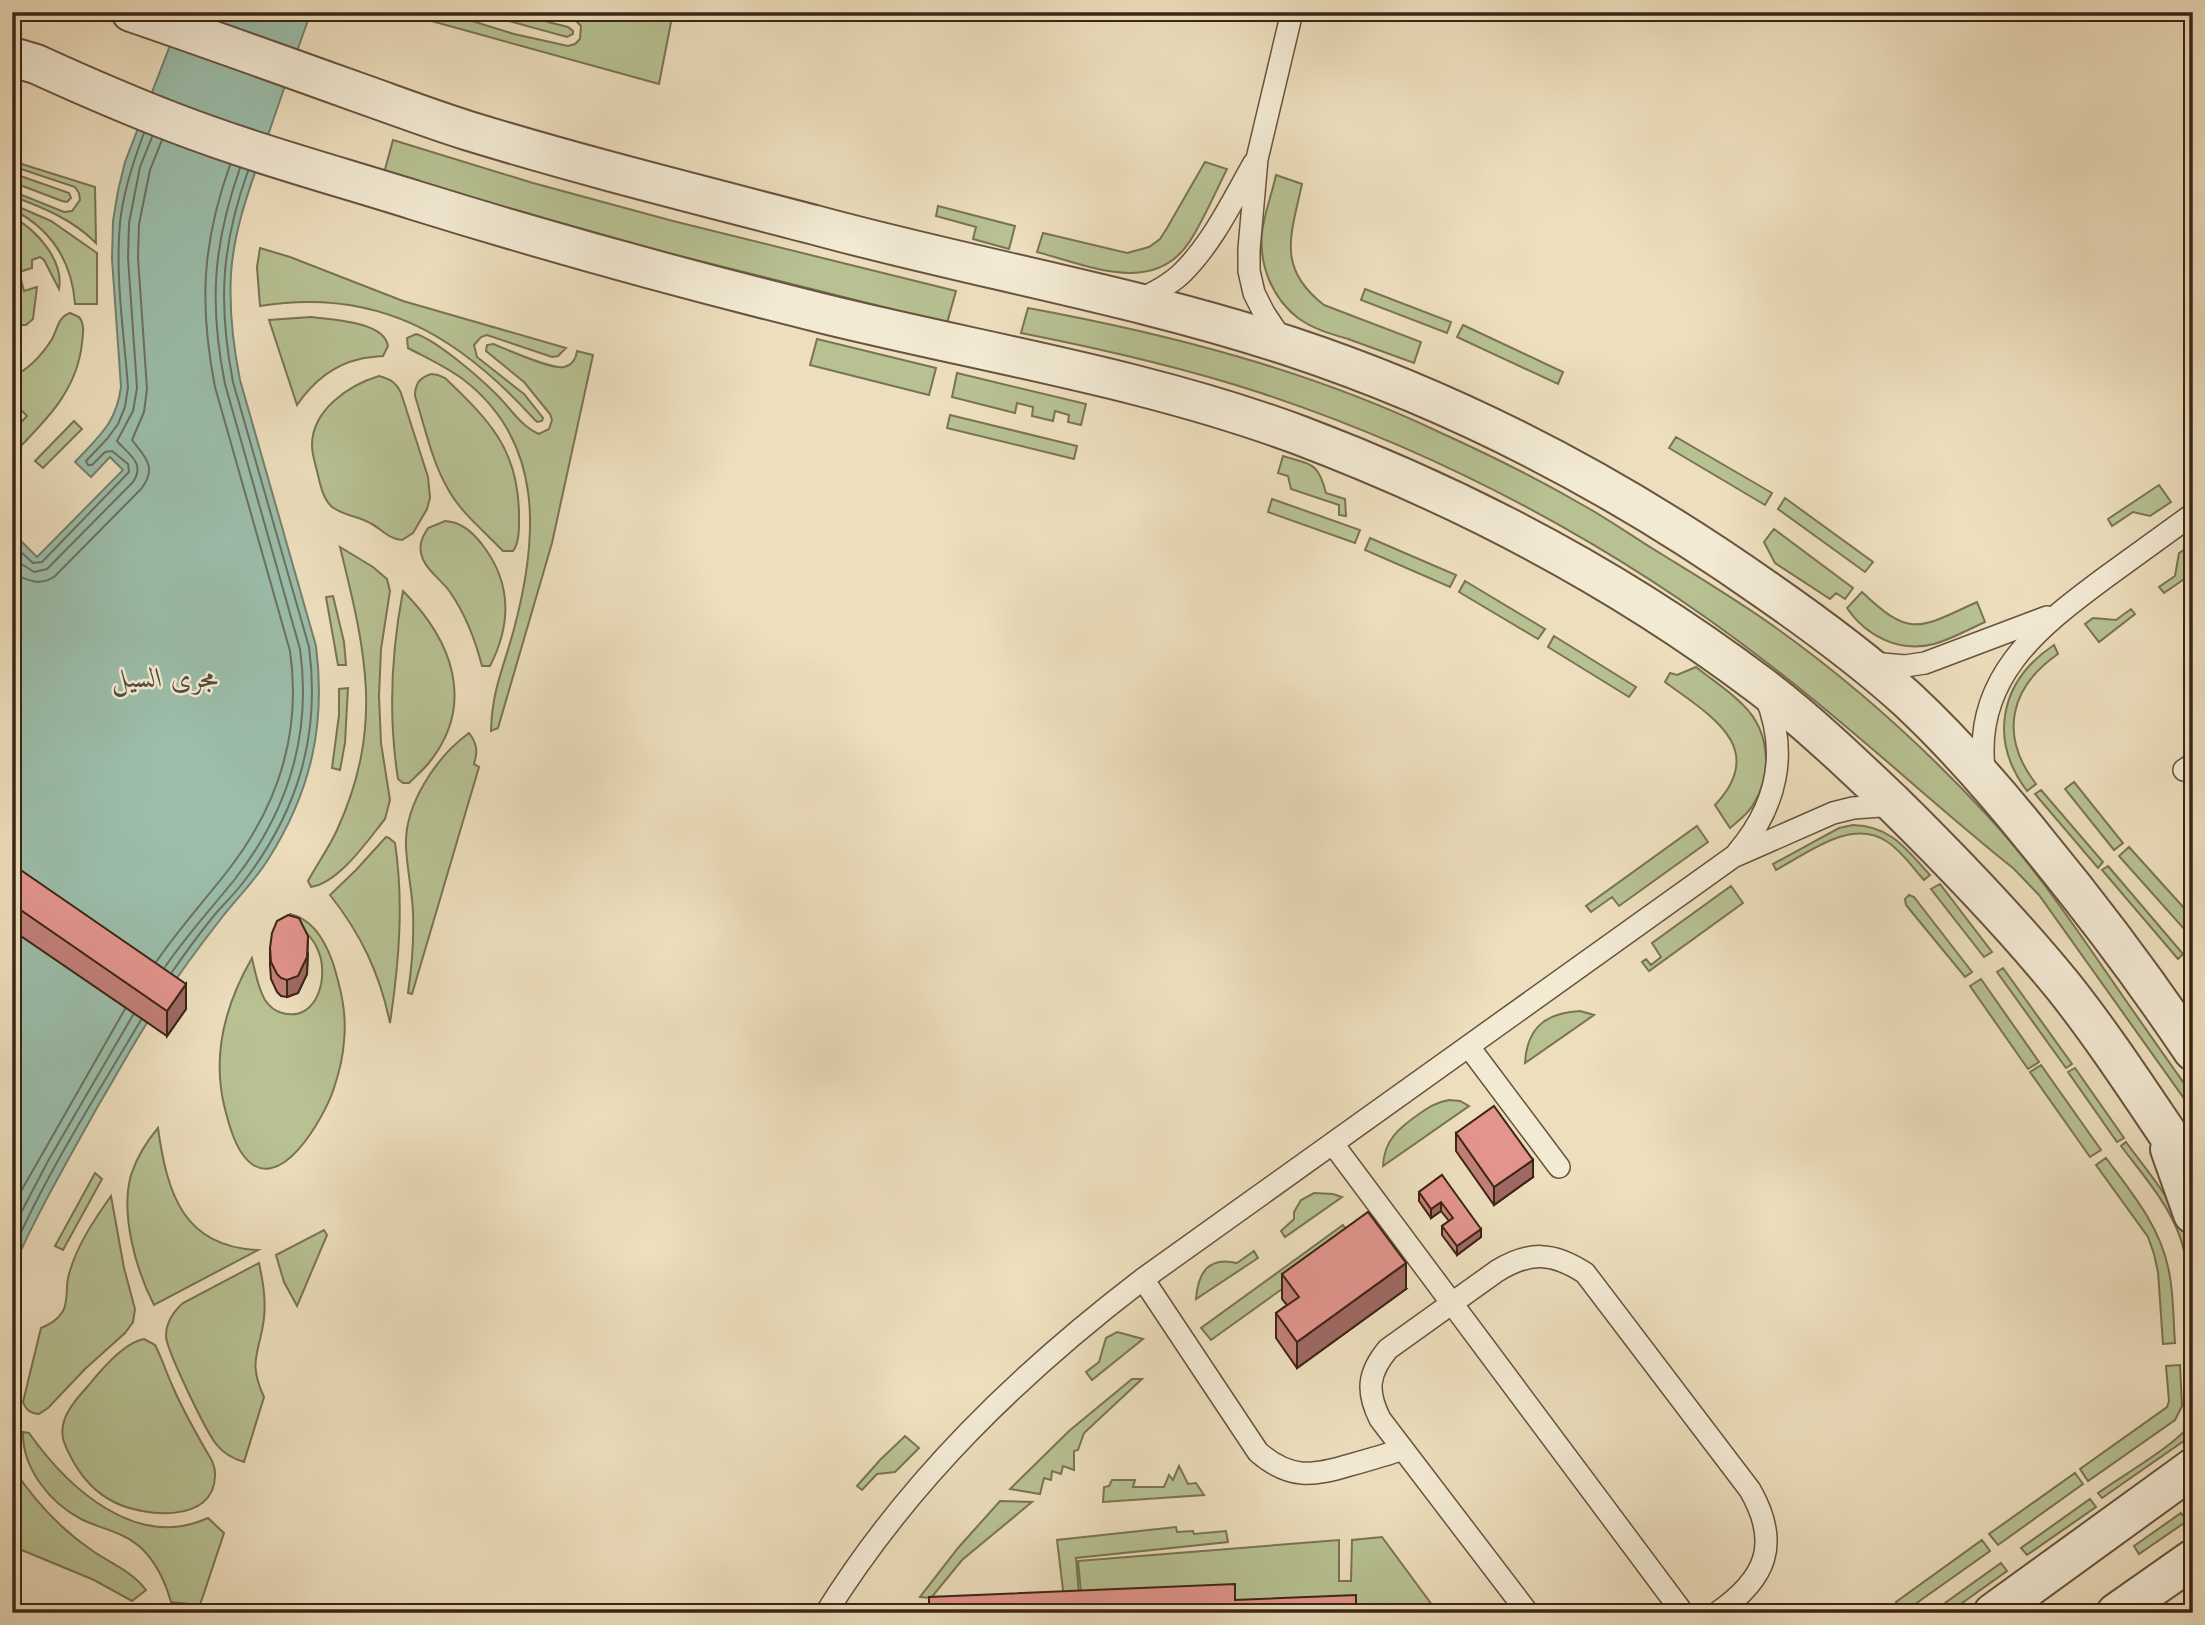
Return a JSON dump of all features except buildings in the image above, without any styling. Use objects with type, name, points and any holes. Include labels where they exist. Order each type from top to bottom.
[{"type":"street","points":[[141,15],[463,129],[546,153],[880,243],[1136,302],[1292,347],[1425,398],[1564,465],[1697,543],[1831,635],[1908,699],[1986,780],[2126,954],[2193,1051]]},
{"type":"street","points":[[12,57],[36,64],[120,101],[233,144],[466,216],[708,284],[830,315],[1126,381],[1211,405],[1296,434],[1447,497],[1615,587],[1761,686],[1808,724],[1955,863],[2012,925],[2116,1056],[2193,1171]]},
{"type":"street","points":[[2163,1127],[2193,1214]]},
{"type":"street","points":[[1993,1613],[2193,1468]]},
{"type":"street","points":[[2120,1609],[2193,1559]]},
{"type":"street","points":[[2120,1609],[2193,1581]]},
{"type":"lane","points":[[1292,12],[1257,159],[1249,249],[1254,293],[1276,331],[1292,347]]},
{"type":"lane","points":[[1136,302],[1160,290],[1181,274],[1200,254],[1257,159]]},
{"type":"lane","points":[[1986,780],[1982,757],[1988,710],[2008,667],[2022,648],[2056,614],[2193,514]]},
{"type":"lane","points":[[1865,662],[1905,666],[1925,663],[2056,614]]},
{"type":"lane","points":[[1733,857],[1757,826],[1773,790],[1777,737],[1761,686]]},
{"type":"lane","points":[[825,1613],[876,1539],[973,1426],[1074,1333],[1143,1279],[1733,857],[1833,813],[1874,805],[1895,805]]},
{"type":"lane","points":[[1469,1046],[1559,1167]]},
{"type":"lane","points":[[1333,1144],[1683,1613]]},
{"type":"lane","points":[[1528,1613],[1380,1419],[1370,1391],[1372,1375],[1378,1361],[1388,1349],[1513,1261],[1532,1256],[1560,1259],[1585,1273],[1750,1490],[1759,1506],[1766,1533],[1763,1562],[1744,1593],[1717,1613]]},
{"type":"lane","points":[[1143,1279],[1254,1446],[1268,1461],[1282,1469],[1312,1475],[1403,1449]]},
{"type":"shaded area","points":[[443,12],[514,34],[568,46],[580,39],[581,26],[576,21],[546,12],[673,12],[659,84],[406,14]]},
{"type":"shaded area","points":[[476,12],[526,12],[568,27],[573,34],[567,37]]},
{"type":"shaded area","points":[[393,140],[533,183],[673,221],[956,291],[947,323],[664,252],[384,173]]},
{"type":"shaded area","points":[[12,161],[95,187],[96,243],[67,221],[12,196],[12,191],[64,212],[72,211],[80,200],[75,187],[12,166]]},
{"type":"shaded area","points":[[1205,162],[1227,169],[1190,241],[1175,258],[1158,268],[1139,273],[1119,272],[1037,252],[1043,233],[1127,253],[1149,247],[1160,239]]},
{"type":"shaded area","points":[[12,173],[69,193],[71,198],[67,202],[62,201],[12,182]]},
{"type":"shaded area","points":[[1276,175],[1302,184],[1291,235],[1293,264],[1299,278],[1324,305],[1421,342],[1414,363],[1316,328],[1298,318],[1281,301],[1265,269],[1262,245],[1264,219]]},
{"type":"shaded area","points":[[12,204],[51,221],[97,253],[97,304],[75,304],[69,274],[57,248],[38,226],[12,209]]},
{"type":"shaded area","points":[[938,206],[1015,226],[1009,249],[973,239],[976,227],[936,216]]},
{"type":"shaded area","points":[[12,217],[39,237],[53,257],[59,278],[59,289],[40,257],[32,260],[32,268],[19,272],[24,291],[37,287],[33,319],[26,325],[21,325],[12,314],[12,277],[15,275],[12,268]]},
{"type":"shaded area","points":[[260,248],[403,301],[566,348],[558,356],[552,357],[487,335],[474,345],[477,357],[524,394],[543,418],[542,421],[537,422],[476,363],[445,341],[412,324],[378,311],[341,304],[302,302],[260,306],[257,267]]},
{"type":"shaded area","points":[[1365,289],[1451,322],[1447,333],[1361,300]]},
{"type":"shaded area","points":[[1028,308],[1238,356],[1340,390],[1390,410],[1496,459],[1570,498],[1765,620],[1834,672],[1887,717],[1938,764],[2001,830],[2055,899],[2193,1096],[2193,1111],[2039,895],[2013,868],[1829,712],[1708,619],[1588,541],[1461,474],[1395,444],[1261,393],[1142,359],[1021,333]]},
{"type":"shaded area","points":[[70,313],[79,317],[83,329],[79,361],[73,377],[57,405],[12,455],[12,432],[27,416],[12,401],[12,377],[39,356],[52,339],[61,320]]},
{"type":"shaded area","points":[[311,317],[367,327],[377,331],[388,346],[383,356],[360,359],[332,370],[309,389],[297,405],[269,320]]},
{"type":"shaded area","points":[[1463,325],[1563,372],[1558,384],[1457,337]]},
{"type":"shaded area","points":[[416,334],[446,351],[495,393],[521,421],[539,434],[549,429],[552,420],[550,414],[524,382],[486,351],[487,345],[493,344],[558,367],[571,363],[577,351],[593,355],[552,543],[498,728],[491,731],[496,690],[514,629],[528,561],[528,494],[522,463],[509,433],[490,405],[457,375],[408,348],[407,338]]},
{"type":"shaded area","points":[[817,339],[936,368],[929,395],[810,365]]},
{"type":"shaded area","points":[[957,373],[1086,404],[1081,425],[1068,422],[1069,415],[1055,411],[1053,421],[1032,416],[1033,407],[1017,403],[1015,413],[952,397]]},
{"type":"shaded area","points":[[431,374],[445,378],[475,408],[507,453],[517,491],[519,513],[518,538],[513,551],[503,551],[473,522],[453,498],[442,479],[415,396],[418,382]]},
{"type":"shaded area","points":[[379,376],[392,382],[401,393],[428,477],[430,498],[427,509],[413,533],[402,540],[331,506],[322,490],[312,452],[314,432],[325,410],[356,386]]},
{"type":"shaded area","points":[[950,415],[1077,446],[1074,459],[947,428]]},
{"type":"shaded area","points":[[74,421],[82,429],[43,468],[35,461]]},
{"type":"shaded area","points":[[1676,437],[1772,493],[1765,505],[1669,448]]},
{"type":"shaded area","points":[[1283,456],[1307,463],[1317,470],[1326,493],[1345,499],[1346,516],[1339,515],[1339,505],[1291,489],[1288,476],[1278,473]]},
{"type":"shaded area","points":[[2159,485],[2171,502],[2150,516],[2133,512],[2112,526],[2108,519]]},
{"type":"shaded area","points":[[1785,498],[1873,562],[1865,572],[1778,509]]},
{"type":"shaded area","points":[[1272,499],[1360,530],[1355,543],[1268,512]]},
{"type":"shaded area","points":[[445,521],[461,525],[469,531],[491,558],[499,573],[505,618],[490,666],[482,666],[461,609],[429,569],[421,553],[422,540],[428,528]]},
{"type":"shaded area","points":[[1774,529],[1853,588],[1845,599],[1836,593],[1830,599],[1775,563],[1764,542]]},
{"type":"shaded area","points":[[1370,538],[1456,575],[1450,587],[1365,550]]},
{"type":"shaded area","points":[[2193,544],[2193,573],[2164,593],[2159,587],[2175,576],[2179,553]]},
{"type":"shaded area","points":[[340,547],[387,579],[390,591],[381,649],[379,696],[381,743],[390,800],[385,819],[352,859],[332,878],[311,887],[308,881],[334,837],[352,793],[361,757],[365,723],[363,656]]},
{"type":"shaded area","points":[[1465,581],[1545,629],[1538,639],[1459,592]]},
{"type":"shaded area","points":[[403,591],[434,630],[445,651],[455,696],[452,719],[443,741],[428,764],[409,783],[398,779],[392,708],[396,638]]},
{"type":"shaded area","points":[[1862,592],[1879,607],[1905,623],[1928,623],[1977,602],[1985,622],[1934,644],[1896,644],[1864,627],[1847,608]]},
{"type":"shaded area","points":[[333,596],[344,642],[346,665],[338,665],[326,597]]},
{"type":"shaded area","points":[[2131,609],[2135,614],[2099,642],[2085,624],[2093,618],[2116,620]]},
{"type":"shaded area","points":[[1554,636],[1636,687],[1629,697],[1548,647]]},
{"type":"shaded area","points":[[2054,645],[2058,654],[2041,667],[2029,682],[2020,697],[2015,714],[2017,748],[2024,766],[2036,784],[2027,791],[2007,751],[2004,731],[2006,712],[2011,693],[2022,676],[2036,659]]},
{"type":"shaded area","points":[[1696,667],[1727,690],[1752,715],[1759,727],[1766,753],[1764,780],[1759,793],[1753,805],[1730,828],[1715,805],[1730,784],[1736,766],[1735,749],[1727,734],[1714,720],[1665,682],[1670,673],[1677,675]]},
{"type":"shaded area","points":[[348,688],[345,743],[340,770],[332,768],[339,715],[339,689]]},
{"type":"shaded area","points":[[469,733],[476,748],[474,764],[479,767],[412,994],[408,993],[413,922],[406,847],[410,815],[424,783],[434,769]]},
{"type":"shaded area","points":[[2074,782],[2123,843],[2114,850],[2065,789]]},
{"type":"shaded area","points":[[2041,790],[2103,862],[2098,868],[2035,794]]},
{"type":"shaded area","points":[[1697,826],[1708,842],[1619,906],[1612,897],[1591,912],[1586,906]]},
{"type":"shaded area","points":[[1866,826],[1888,834],[1930,875],[1924,880],[1902,854],[1886,841],[1859,833],[1830,840],[1776,870],[1773,864],[1839,828]]},
{"type":"shaded area","points":[[386,837],[395,843],[400,911],[390,1023],[381,988],[368,955],[330,895]]},
{"type":"shaded area","points":[[2129,847],[2193,918],[2193,939],[2119,856]]},
{"type":"shaded area","points":[[2108,866],[2183,954],[2178,959],[2102,870]]},
{"type":"shaded area","points":[[1940,884],[1992,952],[1984,957],[1931,889]]},
{"type":"shaded area","points":[[1731,886],[1743,903],[1649,971],[1642,962],[1646,959],[1651,965],[1661,957],[1652,943]]},
{"type":"shaded area","points":[[1909,895],[1914,897],[1972,972],[1965,977],[1906,905],[1905,899]]},
{"type":"shaded area","points":[[290,914],[312,926],[330,955],[343,1002],[345,1021],[342,1059],[329,1101],[298,1150],[285,1162],[271,1168],[257,1167],[239,1149],[229,1124],[221,1086],[221,1048],[235,993],[252,958],[263,995],[268,1004],[277,1011],[295,1014],[305,1011],[318,994],[321,958],[311,939],[287,917]]},
{"type":"shaded area","points":[[2003,968],[2072,1064],[2066,1068],[1997,972]]},
{"type":"shaded area","points":[[1981,979],[2039,1062],[2028,1069],[1970,986]]},
{"type":"shaded area","points":[[1580,1011],[1594,1015],[1525,1063],[1530,1040],[1540,1025],[1557,1015]]},
{"type":"shaded area","points":[[2041,1065],[2101,1150],[2090,1157],[2030,1072]]},
{"type":"shaded area","points":[[2075,1068],[2124,1138],[2117,1142],[2068,1072]]},
{"type":"shaded area","points":[[1449,1100],[1460,1101],[1469,1106],[1383,1166],[1386,1149],[1399,1130],[1430,1107]]},
{"type":"shaded area","points":[[158,1128],[167,1174],[183,1212],[196,1227],[212,1239],[233,1247],[258,1250],[154,1305],[136,1259],[127,1207],[133,1168]]},
{"type":"shaded area","points":[[2126,1142],[2175,1211],[2188,1242],[2194,1279],[2193,1340],[2188,1275],[2180,1237],[2162,1201],[2121,1146]]},
{"type":"shaded area","points":[[2106,1158],[2143,1210],[2164,1252],[2171,1286],[2175,1343],[2163,1344],[2158,1272],[2148,1237],[2096,1165]]},
{"type":"shaded area","points":[[95,1173],[102,1179],[63,1250],[55,1246]]},
{"type":"shaded area","points":[[1314,1193],[1342,1197],[1285,1237],[1281,1231],[1294,1219],[1294,1212],[1301,1200]]},
{"type":"shaded area","points":[[111,1196],[124,1268],[135,1309],[133,1322],[48,1408],[39,1414],[33,1413],[23,1402],[41,1328],[51,1323],[63,1311],[72,1263],[92,1224]]},
{"type":"shaded area","points":[[1343,1225],[1353,1238],[1211,1340],[1201,1328]]},
{"type":"shaded area","points":[[324,1230],[327,1235],[297,1306],[284,1282],[276,1255]]},
{"type":"shaded area","points":[[1254,1251],[1258,1258],[1196,1299],[1202,1274],[1212,1264],[1227,1261],[1237,1263]]},
{"type":"shaded area","points":[[259,1263],[265,1311],[255,1365],[264,1397],[244,1462],[226,1454],[212,1438],[180,1373],[168,1344],[166,1331],[171,1318],[183,1303]]},
{"type":"shaded area","points":[[1117,1332],[1143,1339],[1092,1380],[1086,1372],[1099,1362],[1106,1338]]},
{"type":"shaded area","points":[[144,1339],[155,1345],[179,1401],[214,1468],[212,1492],[203,1502],[175,1513],[142,1511],[114,1502],[101,1494],[86,1480],[73,1461],[62,1432],[68,1411],[99,1373],[113,1358]]},
{"type":"shaded area","points":[[2180,1365],[2182,1406],[2175,1420],[2088,1481],[2080,1469],[2167,1407],[2169,1401],[2166,1366]]},
{"type":"shaded area","points":[[1132,1379],[1142,1379],[1084,1433],[1078,1450],[1074,1451],[1074,1470],[1063,1466],[1061,1474],[1052,1471],[1051,1480],[1044,1478],[1040,1494],[1010,1489],[1069,1431]]},
{"type":"shaded area","points":[[2193,1421],[2193,1432],[2188,1438],[2102,1498],[2098,1493],[2163,1449]]},
{"type":"shaded area","points":[[23,1432],[29,1433],[63,1474],[106,1509],[130,1520],[155,1526],[181,1526],[208,1518],[224,1533],[200,1605],[171,1602],[159,1572],[139,1546],[81,1519],[59,1504],[40,1483],[27,1459]]},
{"type":"shaded area","points":[[905,1436],[919,1448],[895,1472],[877,1474],[862,1490],[857,1486],[880,1460]]},
{"type":"shaded area","points":[[1179,1466],[1188,1484],[1196,1483],[1204,1495],[1103,1502],[1104,1487],[1109,1486],[1112,1480],[1135,1480],[1133,1487],[1164,1487],[1169,1475],[1173,1480]]},
{"type":"shaded area","points":[[12,1467],[57,1522],[78,1541],[134,1577],[146,1590],[132,1601],[94,1580],[12,1546]]},
{"type":"shaded area","points":[[2075,1473],[2083,1484],[1998,1545],[1989,1534]]},
{"type":"shaded area","points":[[2090,1499],[2096,1507],[2027,1555],[2021,1548]]},
{"type":"shaded area","points":[[1000,1501],[1032,1502],[962,1560],[931,1598],[920,1597],[958,1548]]},
{"type":"shaded area","points":[[2181,1513],[2187,1521],[2139,1554],[2134,1546]]},
{"type":"shaded area","points":[[1176,1527],[1177,1532],[1193,1531],[1194,1534],[1226,1531],[1228,1542],[1076,1558],[1079,1596],[1064,1598],[1057,1540]]},
{"type":"shaded area","points":[[1382,1537],[1438,1613],[1083,1613],[1078,1561],[1339,1540],[1339,1581],[1351,1581],[1352,1540]]},
{"type":"shaded area","points":[[1982,1540],[1990,1551],[1904,1612],[1896,1602]]},
{"type":"shaded area","points":[[2001,1563],[2007,1571],[1948,1613],[1931,1613]]},
{"type":"water","name":"مجرى السيل","points":[[183,12],[311,12],[254,176],[235,240],[231,301],[240,380],[316,646],[319,675],[317,730],[305,782],[283,833],[264,866],[196,952],[142,1030],[53,1187],[12,1270],[12,550],[21,541],[37,557],[123,470],[110,457],[91,477],[75,462],[105,429],[119,400],[121,387],[112,259],[113,221],[125,162]]}]
